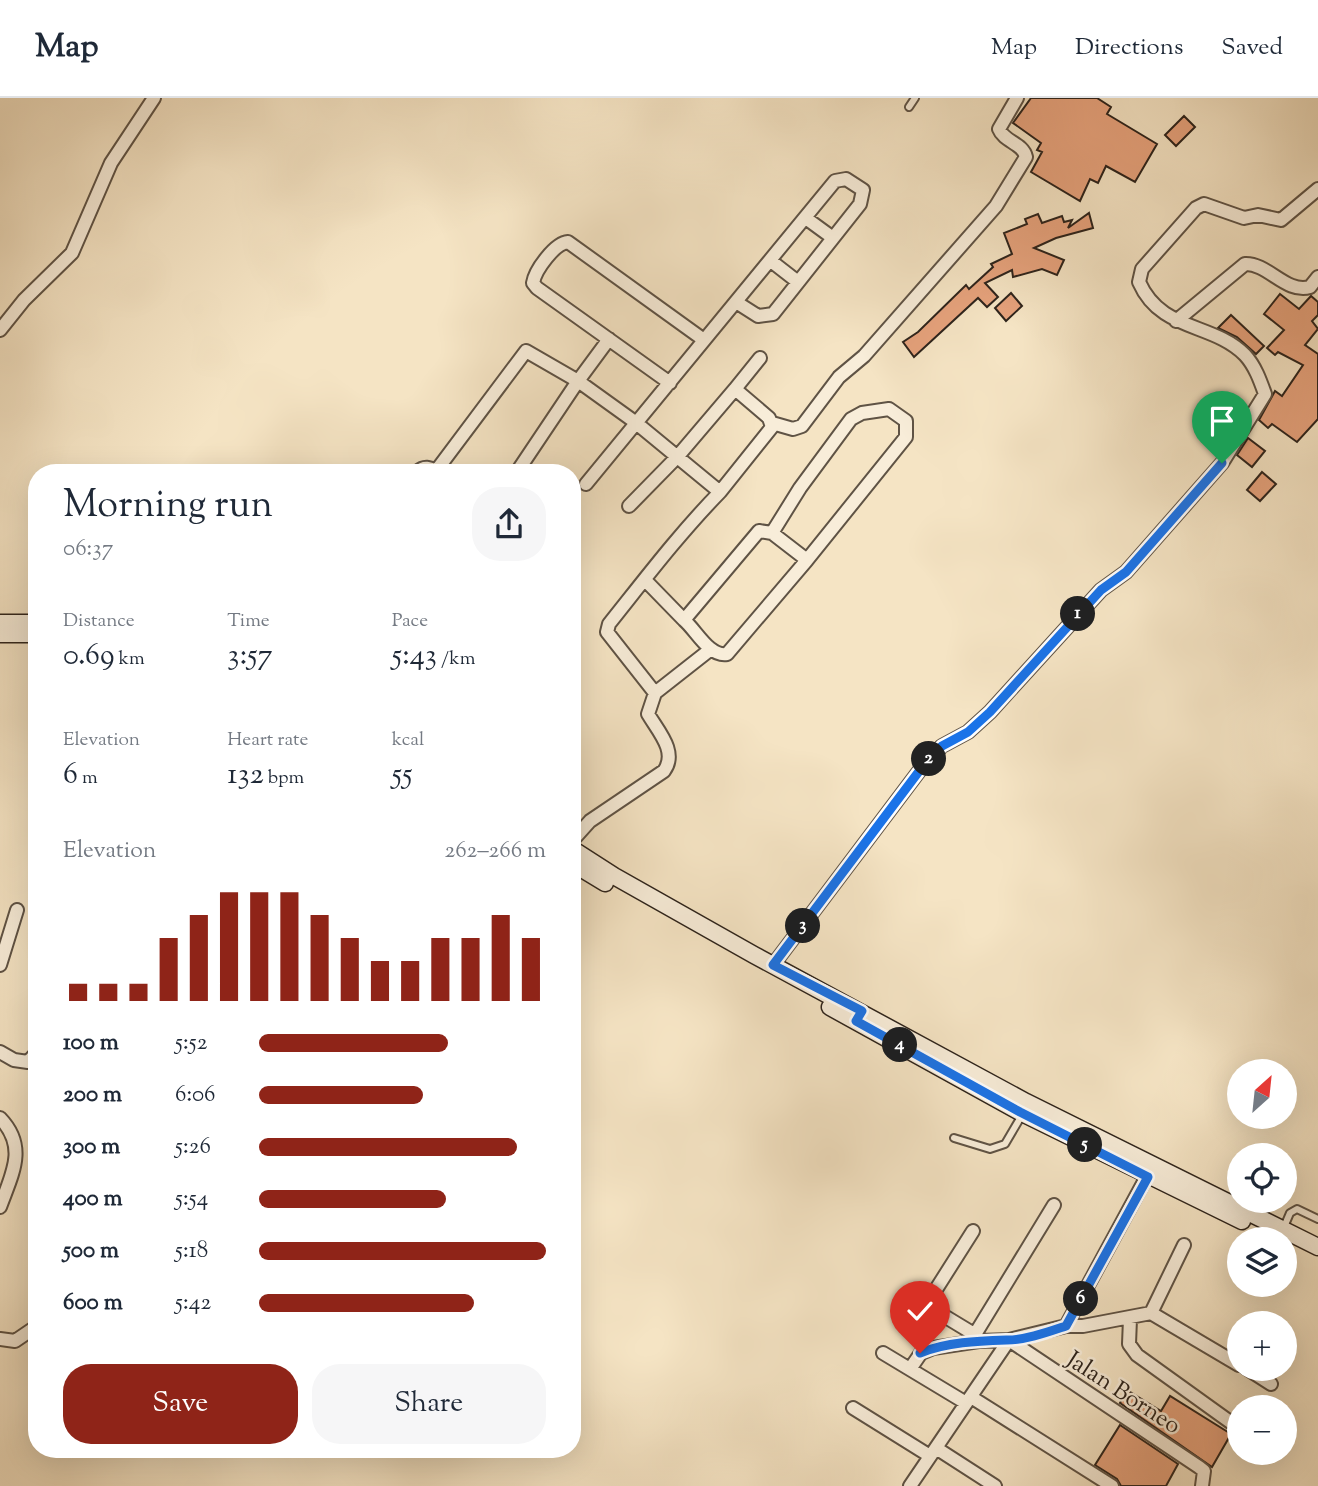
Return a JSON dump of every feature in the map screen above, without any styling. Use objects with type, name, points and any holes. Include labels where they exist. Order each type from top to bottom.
[{"type":"street","points":[[0,330],[24,300],[72,253],[111,163],[154,98]]},
{"type":"street","points":[[735,389],[772,423],[793,429],[802,426],[839,377],[864,356],[1001,199],[1026,157],[1024,150],[1001,134],[999,129],[1017,98]]},
{"type":"street","points":[[586,484],[635,422],[670,383],[704,340],[736,302],[807,219],[835,181],[846,179],[863,190],[862,201],[773,314],[758,316],[736,302]]},
{"type":"street","points":[[773,965],[926,762],[942,746],[968,732],[990,712],[1101,590],[1126,572],[1222,463],[1265,394],[1245,356],[1215,336],[1176,321],[1150,302],[1144,293],[1139,275],[1196,208],[1204,204],[1244,218],[1258,215],[1280,220],[1318,189]]},
{"type":"street","points":[[807,219],[833,238]]},
{"type":"street","points":[[670,383],[533,283],[534,275],[563,242],[568,242],[704,340]]},
{"type":"street","points":[[771,261],[798,282]]},
{"type":"street","points":[[1176,321],[1245,264],[1255,265],[1295,287],[1304,289],[1318,277]]},
{"type":"street","points":[[522,464],[609,340]]},
{"type":"street","points":[[443,464],[526,351],[578,381],[635,422],[720,492]]},
{"type":"street","points":[[629,506],[678,456],[760,358]]},
{"type":"street","points":[[646,580],[711,649],[727,654],[906,437],[906,421],[895,411],[872,411],[851,419],[800,488],[772,533]]},
{"type":"street","points":[[655,693],[607,632],[609,624],[646,580],[659,559],[720,492],[769,432],[772,423]]},
{"type":"street","points":[[684,620],[759,531],[772,533],[807,560]]},
{"type":"street","points":[[0,623],[28,623]]},
{"type":"street","points":[[0,634],[28,634]]},
{"type":"street","points":[[581,831],[590,821],[664,771],[668,765],[667,746],[648,713],[655,693],[711,649]]},
{"type":"street","points":[[581,864],[614,876],[773,965],[1023,1113],[1150,1171],[1262,1227]]},
{"type":"street","points":[[581,865],[859,1016],[1026,1102],[1150,1171]]},
{"type":"street","points":[[0,965],[17,910]]},
{"type":"street","points":[[0,1052],[14,1060],[28,1062]]},
{"type":"street","points":[[0,1118],[15,1142],[15,1164],[0,1207]]},
{"type":"street","points":[[1066,1326],[1150,1171]]},
{"type":"street","points":[[977,1338],[1054,1205]]},
{"type":"street","points":[[973,1231],[928,1303],[931,1308],[977,1338]]},
{"type":"street","points":[[1297,1242],[1317,1248]]},
{"type":"street","points":[[1151,1313],[1184,1245]]},
{"type":"street","points":[[910,1369],[920,1353],[933,1348],[977,1338],[1009,1340],[1066,1326],[1130,1319],[1151,1313],[1227,1357]]},
{"type":"street","points":[[1130,1319],[1129,1344],[1137,1355],[1227,1419]]},
{"type":"street","points":[[0,1339],[15,1341],[28,1332]]},
{"type":"street","points":[[910,1486],[1009,1340]]},
{"type":"street","name":"Jalan Borneo","points":[[1009,1340],[1199,1467],[1204,1471],[1202,1486]]},
{"type":"street","points":[[883,1353],[1112,1486]]},
{"type":"street","points":[[1266,1381],[1271,1384]]},
{"type":"street","points":[[853,1408],[995,1486]]},
{"type":"lane","points":[[909,107],[915,98]]},
{"type":"lane","points":[[954,1138],[990,1149],[1005,1144],[1023,1113]]},
{"type":"lane","points":[[1285,1227],[1290,1213],[1297,1209],[1318,1219]]},
{"type":"building","points":[[1031,98],[1097,98],[1111,107],[1107,114],[1157,144],[1135,182],[1106,166],[1098,183],[1090,179],[1080,201],[1031,172],[1042,152],[1037,150],[1041,143],[1013,123]]},
{"type":"building","points":[[1184,116],[1195,127],[1176,146],[1165,135]]},
{"type":"building","points":[[1089,213],[1093,228],[1056,238],[1034,248],[1064,260],[1057,275],[1042,269],[1013,277],[1012,270],[985,283],[998,297],[987,307],[978,298],[914,357],[903,342],[918,332],[966,285],[969,289],[993,267],[991,264],[1012,254],[1004,233],[1027,224],[1025,219],[1038,214],[1042,223],[1062,216],[1064,222],[1072,220],[1068,228]]},
{"type":"building","points":[[1011,293],[1022,306],[1006,321],[995,308]]},
{"type":"building","points":[[1280,294],[1299,309],[1311,296],[1318,302],[1318,315],[1312,321],[1318,329],[1305,345],[1318,354],[1318,419],[1297,442],[1272,424],[1268,428],[1259,420],[1275,391],[1282,396],[1303,365],[1278,352],[1275,355],[1267,348],[1284,330],[1264,314]]},
{"type":"building","points":[[1231,315],[1264,346],[1256,354],[1237,337],[1218,328]]},
{"type":"building","points":[[1248,438],[1265,451],[1252,467],[1237,455]]},
{"type":"building","points":[[1262,472],[1276,484],[1260,501],[1247,490]]},
{"type":"building","points":[[1127,1390],[1161,1411],[1170,1396],[1227,1432],[1227,1441],[1212,1467],[1120,1403]]},
{"type":"building","points":[[1120,1425],[1178,1464],[1166,1486],[1121,1486],[1117,1479],[1095,1465]]},
{"type":"route","points":[[920,1353],[933,1348],[979,1341],[1009,1340],[1066,1326],[1148,1177],[1020,1112],[856,1021],[862,1011],[773,965],[926,762],[942,746],[968,732],[990,712],[1101,590],[1126,572],[1222,463]]}]
